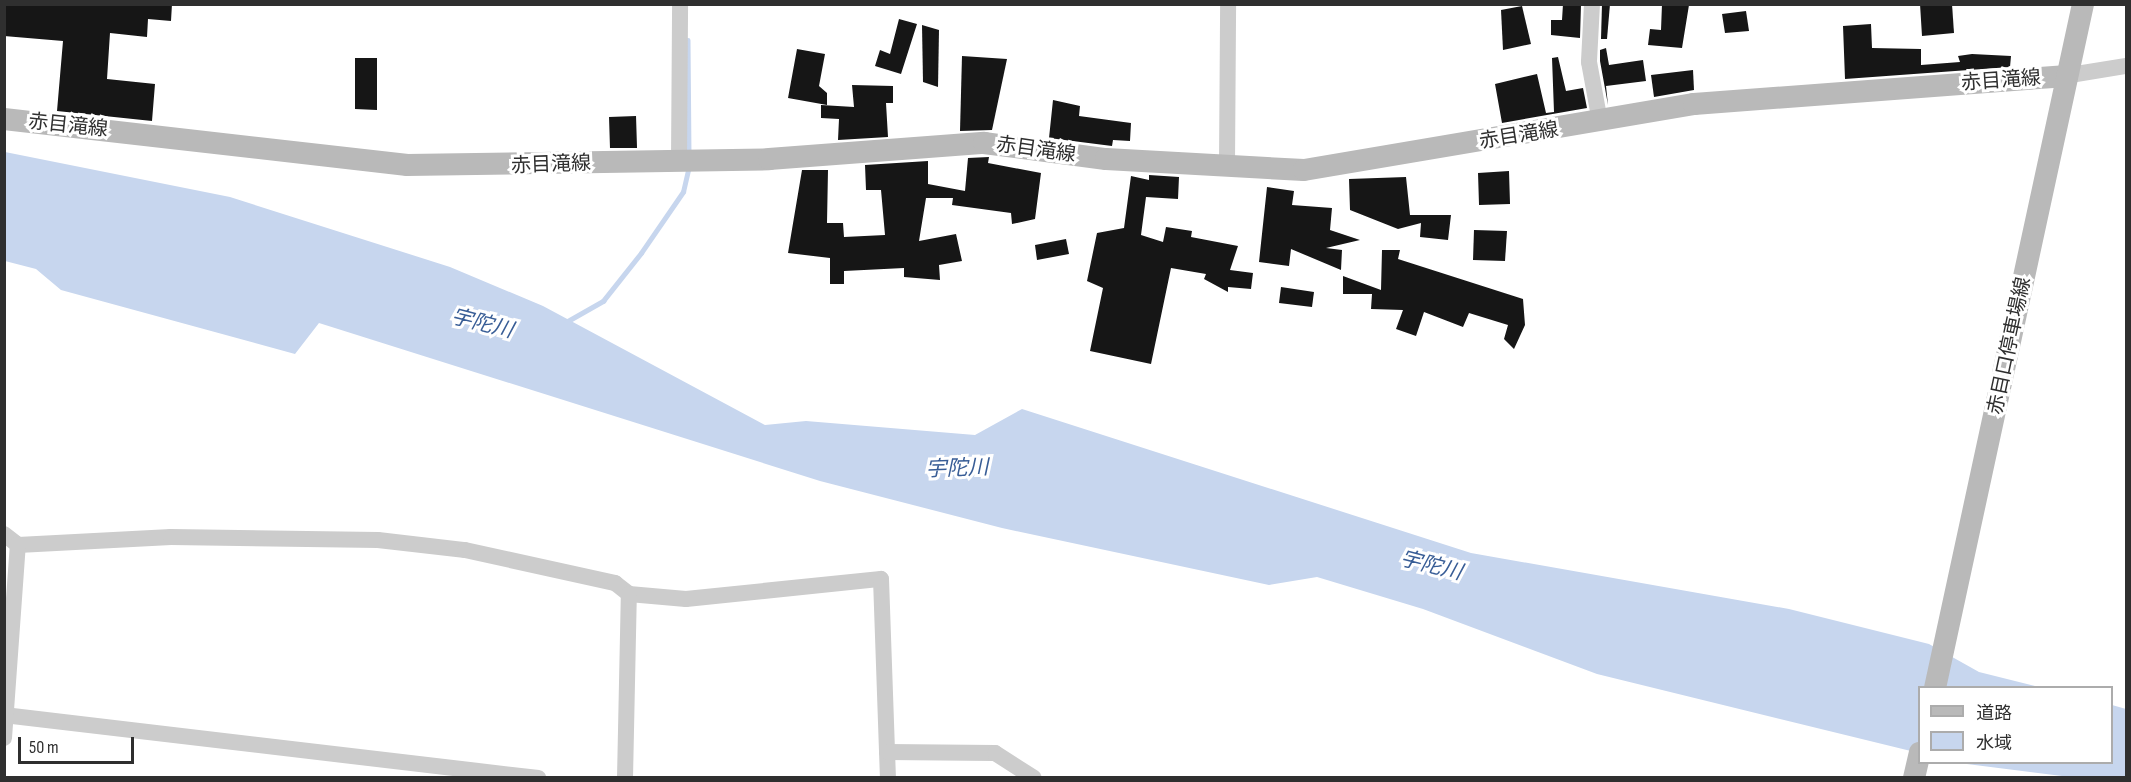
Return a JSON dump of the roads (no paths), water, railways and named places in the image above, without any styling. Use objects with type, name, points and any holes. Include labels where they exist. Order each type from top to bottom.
[{"type":"main road","name":"赤目口停車場線","points":[[1935,686],[2064,76],[2083,4]]},
{"type":"main road","name":"赤目滝線","points":[[4,119],[407,165],[687,160],[984,143],[1106,159],[1304,170],[1600,122],[1694,104],[2064,76]]},
{"type":"main road","points":[[1914,777],[1918,761]]},
{"type":"street","points":[[680,4],[687,160]]},
{"type":"street","points":[[1227,164],[1228,4]]},
{"type":"street","points":[[1592,4],[1589,62],[1600,122]]},
{"type":"street","points":[[2064,76],[2127,66]]},
{"type":"street","points":[[4,534],[18,545],[171,537],[378,540],[476,553],[615,583],[629,594],[686,599],[881,579],[888,777]]},
{"type":"street","points":[[4,738],[18,545]]},
{"type":"street","points":[[625,777],[629,594]]},
{"type":"street","points":[[6,716],[538,777]]},
{"type":"street","points":[[888,752],[995,753],[1034,777]]},
{"type":"water","name":"宇陀川","points":[[5,152],[230,197],[450,267],[543,306],[765,425],[806,421],[975,435],[1022,409],[1471,553],[1789,609],[1929,644],[1979,672],[2035,686],[1918,686],[1918,753],[1597,674],[1423,609],[1317,577],[1269,585],[1002,528],[820,481],[319,323],[295,354],[61,290],[36,269],[5,261]]},
{"type":"water","points":[[2113,705],[2126,709],[2126,777],[2070,777],[1967,764],[2113,764]]},
{"type":"waterway","points":[[688,40],[689,155]]},
{"type":"waterway","points":[[566,322],[603,301],[641,253],[683,192],[689,166]]}]
